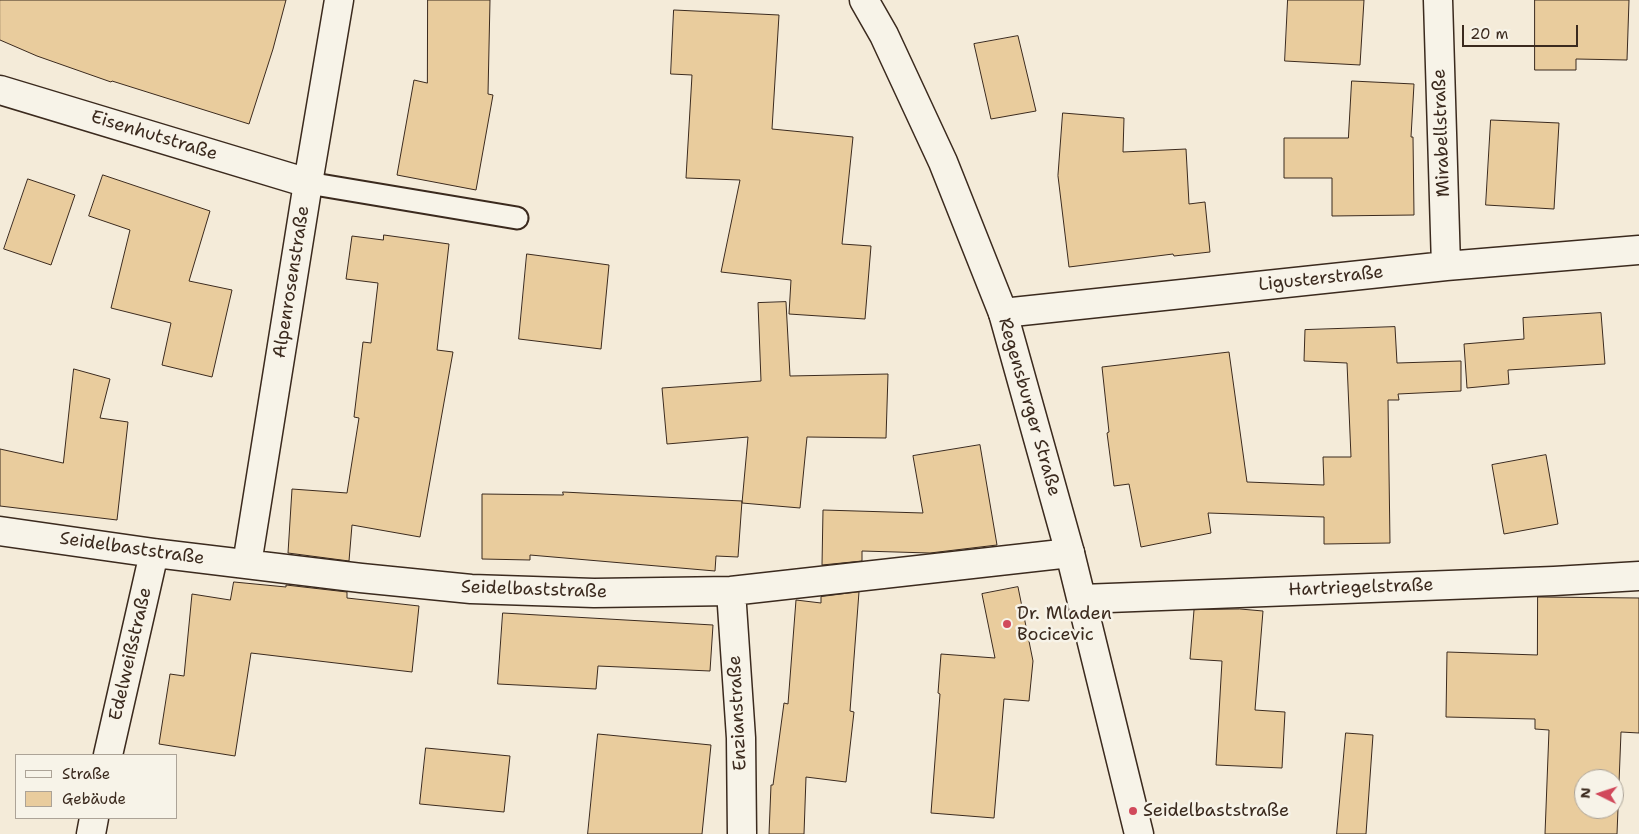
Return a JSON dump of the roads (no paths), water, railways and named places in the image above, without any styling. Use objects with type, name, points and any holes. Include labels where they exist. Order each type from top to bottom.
[{"type":"street","name":"Alpenrosenstraße","points":[[247,564],[339,0]]},
{"type":"street","name":"Regensburger Straße","points":[[864,0],[884,35],[943,162],[1002,313],[1070,553],[1139,834]]},
{"type":"street","name":"Mirabellstraße","points":[[1438,0],[1446,266]]},
{"type":"street","name":"Eisenhutstraße","points":[[0,90],[308,183]]},
{"type":"street","name":"Ligusterstraße","points":[[1002,313],[1446,266],[1639,250]]},
{"type":"street","name":"Seidelbaststraße","points":[[0,531],[154,553],[471,589],[594,593],[731,591],[1070,553]]},
{"type":"street","name":"Edelweißstraße","points":[[108,754],[154,553]]},
{"type":"street","name":"Hartriegelstraße","points":[[1082,600],[1639,576]]},
{"type":"street","name":"Enzianstraße","points":[[731,591],[741,738],[742,834]]},
{"type":"street","points":[[90,834],[94,819]]},
{"type":"lane","points":[[308,183],[517,218]]},
{"type":"place","name":"Dr. Mladen Bocicevic","points":[[1007,624]]},
{"type":"place","name":"Seidelbaststraße","points":[[1133,811]]}]
